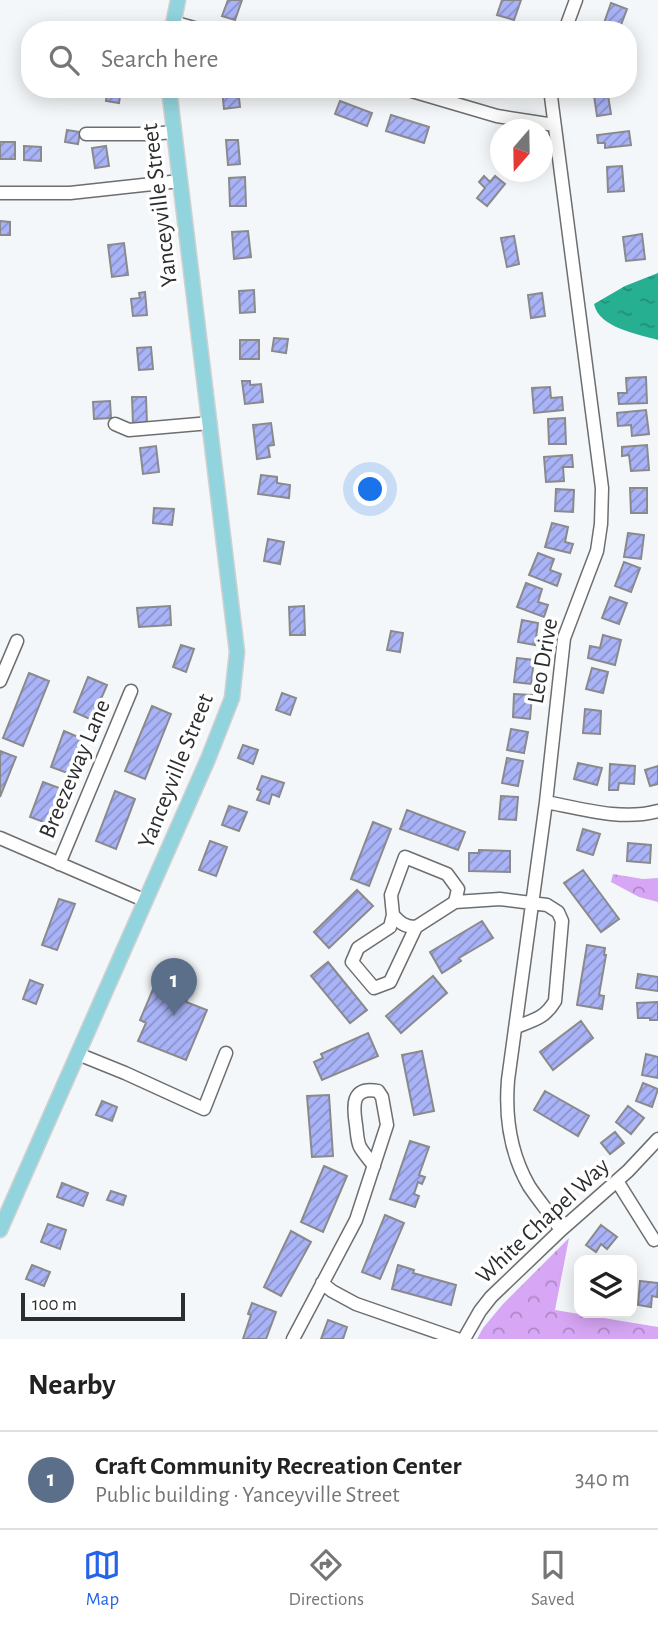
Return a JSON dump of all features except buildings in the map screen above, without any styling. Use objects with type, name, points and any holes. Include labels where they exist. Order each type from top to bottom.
[{"type":"main road","points":[[173,21],[178,0]]},
{"type":"main road","name":"Yanceyville Street","points":[[0,1230],[208,759],[232,698],[237,652],[170,98]]},
{"type":"street","points":[[568,21],[574,0]]},
{"type":"street","points":[[436,98],[497,116],[554,125]]},
{"type":"street","name":"Leo Drive","points":[[551,98],[602,488],[601,524],[597,551],[564,638],[546,802],[507,1095],[509,1131],[521,1170],[530,1188],[561,1230]]},
{"type":"street","points":[[86,134],[174,132]]},
{"type":"street","points":[[0,193],[70,193],[180,181]]},
{"type":"street","points":[[115,424],[129,430],[210,423]]},
{"type":"street","points":[[0,681],[17,641]]},
{"type":"street","name":"Breezeway Lane","points":[[59,864],[131,691]]},
{"type":"street","points":[[546,802],[606,814],[649,813],[658,810]]},
{"type":"street","points":[[0,838],[146,901]]},
{"type":"street","points":[[455,902],[457,889],[447,874],[405,858],[391,895],[393,915],[390,927],[358,948],[352,962],[374,988],[390,982],[416,927],[455,902],[500,899],[547,905],[558,912],[562,920],[555,1001],[541,1017],[516,1027]]},
{"type":"street","points":[[393,915],[400,923],[416,927]]},
{"type":"street","points":[[78,1054],[204,1109],[226,1053]]},
{"type":"street","points":[[293,1339],[356,1220],[374,1166],[387,1125],[382,1097],[377,1091],[370,1090],[359,1093],[353,1108],[359,1146],[374,1166]]},
{"type":"street","name":"White Chapel Way","points":[[464,1339],[491,1297],[617,1181],[658,1139]]},
{"type":"street","points":[[617,1181],[654,1240]]},
{"type":"street","points":[[322,1283],[356,1304],[457,1339]]},
{"type":"green space","points":[[613,874],[643,879],[658,878],[658,902],[639,897],[611,882]]},
{"type":"green space","points":[[569,1238],[555,1310],[574,1313],[574,1318],[603,1318],[658,1327],[658,1339],[477,1339],[503,1304]]},
{"type":"water","points":[[658,273],[658,340],[620,329],[597,312],[594,304],[625,286]]},
{"type":"place","name":"Craft Community Recreation Center","points":[[174,1016]]}]
